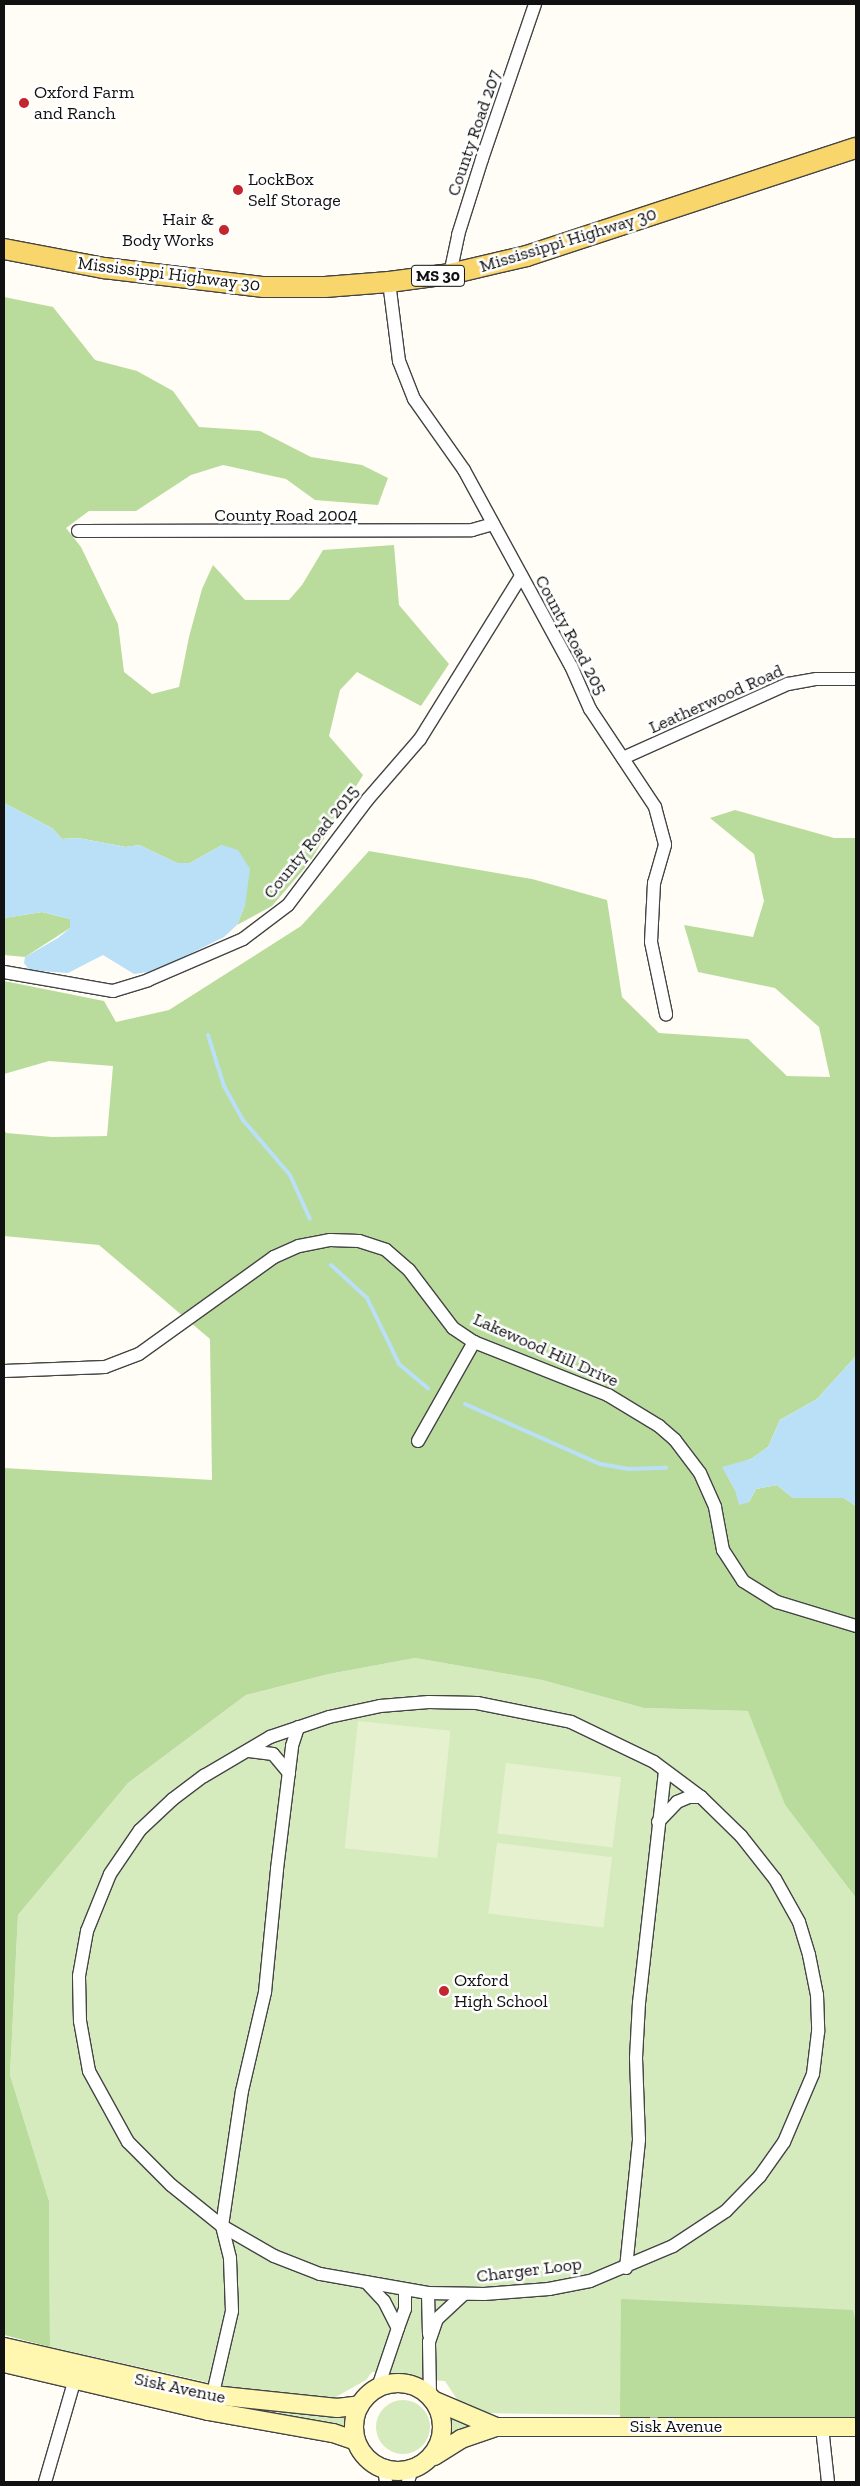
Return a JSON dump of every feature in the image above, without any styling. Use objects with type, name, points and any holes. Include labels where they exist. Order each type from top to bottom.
[{"type":"main road","name":"Mississippi Highway 30","points":[[4,249],[104,268],[264,287],[325,287],[389,282],[450,274],[527,256],[856,148]]},
{"type":"street","name":"County Road 207","points":[[450,274],[458,236],[482,159],[535,4]]},
{"type":"street","name":"County Road 205","points":[[389,282],[404,378],[414,398],[464,470],[520,576],[571,666],[590,709],[655,807],[664,831],[665,845],[654,883],[651,910],[652,942],[666,1014]]},
{"type":"street","name":"County Road 2004","points":[[78,531],[472,530],[493,524]]},
{"type":"street","name":"County Road 2015","points":[[4,972],[113,990],[148,980],[243,939],[288,905],[368,799],[420,740],[520,576]]},
{"type":"street","name":"Leatherwood Road","points":[[623,758],[788,684],[817,679],[854,679]]},
{"type":"street","name":"Lakewood Hill Drive","points":[[4,1370],[105,1367],[139,1354],[274,1257],[299,1246],[330,1240],[359,1241],[386,1250],[415,1277],[453,1328],[474,1342],[608,1395],[659,1426],[675,1440],[700,1473],[715,1507],[723,1550],[743,1581],[777,1602],[856,1626]]},
{"type":"street","points":[[418,1441],[474,1342]]},
{"type":"street","name":"Charger Loop","points":[[477,1703],[571,1722],[617,1742],[665,1771],[701,1797],[753,1850],[775,1879],[799,1922],[817,1995],[818,2032],[813,2074],[784,2142],[760,2176],[726,2212],[673,2246],[626,2268],[590,2281],[548,2289],[464,2294],[405,2290],[320,2274],[247,2243],[170,2185],[128,2142],[88,2071],[80,2021],[79,1976],[87,1932],[99,1896],[140,1830],[173,1799],[245,1751],[270,1737],[298,1727],[380,1706],[477,1703]]},
{"type":"street","points":[[210,2403],[232,2311],[230,2258],[222,2226],[242,2091],[265,1992],[289,1773],[298,1727]]},
{"type":"street","points":[[245,1751],[263,1750],[272,1754],[289,1773]]},
{"type":"street","points":[[626,2268],[639,2140],[637,2036],[658,1822],[665,1771]]},
{"type":"street","points":[[658,1822],[677,1802],[689,1797],[701,1797]]},
{"type":"street","points":[[366,2282],[384,2301],[398,2328]]},
{"type":"street","points":[[356,2441],[354,2428],[360,2405],[378,2387],[405,2309],[405,2290]]},
{"type":"street","points":[[428,2293],[432,2398],[442,2414],[443,2429],[440,2444],[432,2457]]},
{"type":"street","points":[[429,2342],[437,2319],[464,2294]]},
{"type":"street","name":"Sisk Avenue","points":[[4,2346],[77,2374]]},
{"type":"street","name":"Sisk Avenue","points":[[4,2363],[77,2374],[210,2403],[333,2433],[356,2441],[366,2458],[385,2476],[410,2476],[432,2457],[460,2439],[496,2427],[856,2427]]},
{"type":"street","points":[[45,2482],[77,2374]]},
{"type":"street","name":"Sisk Avenue","points":[[378,2387],[405,2383],[432,2398],[496,2427]]},
{"type":"street","name":"Sisk Avenue","points":[[210,2403],[337,2408],[360,2405]]},
{"type":"street","points":[[822,2427],[828,2482]]},
{"type":"green space","points":[[4,297],[53,307],[95,360],[137,371],[173,391],[199,427],[260,431],[311,457],[362,465],[388,478],[378,505],[315,500],[286,479],[223,465],[191,475],[136,511],[89,511],[66,528],[81,547],[118,624],[124,672],[152,694],[179,687],[189,637],[202,589],[213,565],[245,600],[289,600],[302,585],[323,550],[394,545],[399,605],[449,664],[421,706],[357,672],[340,690],[329,736],[363,775],[309,863],[272,906],[237,925],[245,905],[222,845],[190,863],[177,863],[139,845],[126,847],[78,838],[62,839],[52,828],[4,803]]},
{"type":"green space","points":[[735,810],[834,838],[856,838],[856,1356],[817,1399],[780,1420],[768,1447],[751,1459],[723,1468],[735,1490],[749,1502],[756,1489],[777,1485],[793,1498],[844,1498],[856,1506],[856,1898],[785,1805],[748,1711],[644,1708],[542,1680],[415,1658],[329,1674],[246,1695],[128,1783],[18,1915],[10,2075],[49,2201],[50,2347],[4,2335],[4,1468],[212,1480],[210,1339],[99,1245],[4,1236],[4,1128],[6,1133],[52,1137],[107,1136],[113,1066],[49,1061],[4,1074],[4,981],[104,1001],[116,1022],[169,1010],[301,926],[369,851],[532,879],[607,900],[622,997],[659,1033],[748,1039],[787,1076],[830,1077],[819,1027],[775,988],[698,972],[684,925],[753,937],[764,901],[754,854],[710,818]]},
{"type":"green space","points":[[42,912],[70,919],[70,928],[25,957],[4,955],[4,918]]},
{"type":"green space","name":"Oxford High School","points":[[415,1658],[542,1680],[644,1708],[749,1711],[785,1805],[856,1898],[856,2418],[477,2413],[462,2407],[445,2381],[424,2380],[407,2374],[372,2372],[366,2380],[334,2398],[255,2393],[50,2347],[49,2201],[10,2075],[18,1915],[128,1783],[246,1695],[329,1674]]},
{"type":"green space","points":[[358,1721],[450,1731],[437,1858],[345,1848]]},
{"type":"green space","points":[[506,1763],[621,1777],[612,1848],[497,1833]]},
{"type":"green space","points":[[497,1843],[612,1857],[603,1928],[488,1913]]},
{"type":"green space","points":[[621,2299],[853,2310],[856,2323],[856,2419],[620,2417]]},
{"type":"green space","points":[[403,2400],[413,2402],[422,2408],[428,2417],[430,2427],[428,2437],[422,2446],[413,2452],[403,2454],[393,2452],[384,2446],[378,2437],[376,2427],[378,2417],[384,2408],[393,2402]]},
{"type":"green space","points":[[230,2403],[322,2417],[354,2411],[352,2432],[227,2408]]},
{"type":"green space","points":[[443,2413],[466,2424],[478,2426],[441,2447],[445,2432]]},
{"type":"water","points":[[4,803],[52,828],[62,839],[78,838],[126,847],[139,845],[177,863],[190,863],[222,845],[238,850],[250,869],[245,905],[237,925],[224,937],[155,971],[134,974],[103,955],[68,973],[29,970],[24,963],[25,957],[58,938],[70,928],[70,919],[42,912],[4,918]]},
{"type":"water","points":[[856,1356],[856,1506],[844,1498],[793,1498],[777,1485],[756,1489],[749,1502],[739,1505],[735,1490],[722,1467],[751,1459],[768,1447],[780,1420],[817,1399]]},
{"type":"waterway","points":[[208,1035],[224,1086],[243,1120],[290,1175],[310,1219]]},
{"type":"waterway","points":[[331,1265],[367,1298],[399,1364],[428,1388]]},
{"type":"waterway","points":[[465,1404],[600,1464],[629,1469],[666,1468]]},
{"type":"place","name":"Oxford Farm and Ranch","points":[[24,103]]},
{"type":"place","name":"LockBox Self Storage","points":[[238,190]]},
{"type":"place","name":"Hair & Body Works","points":[[224,230]]},
{"type":"place","name":"Oxford High School","points":[[444,1991]]}]
